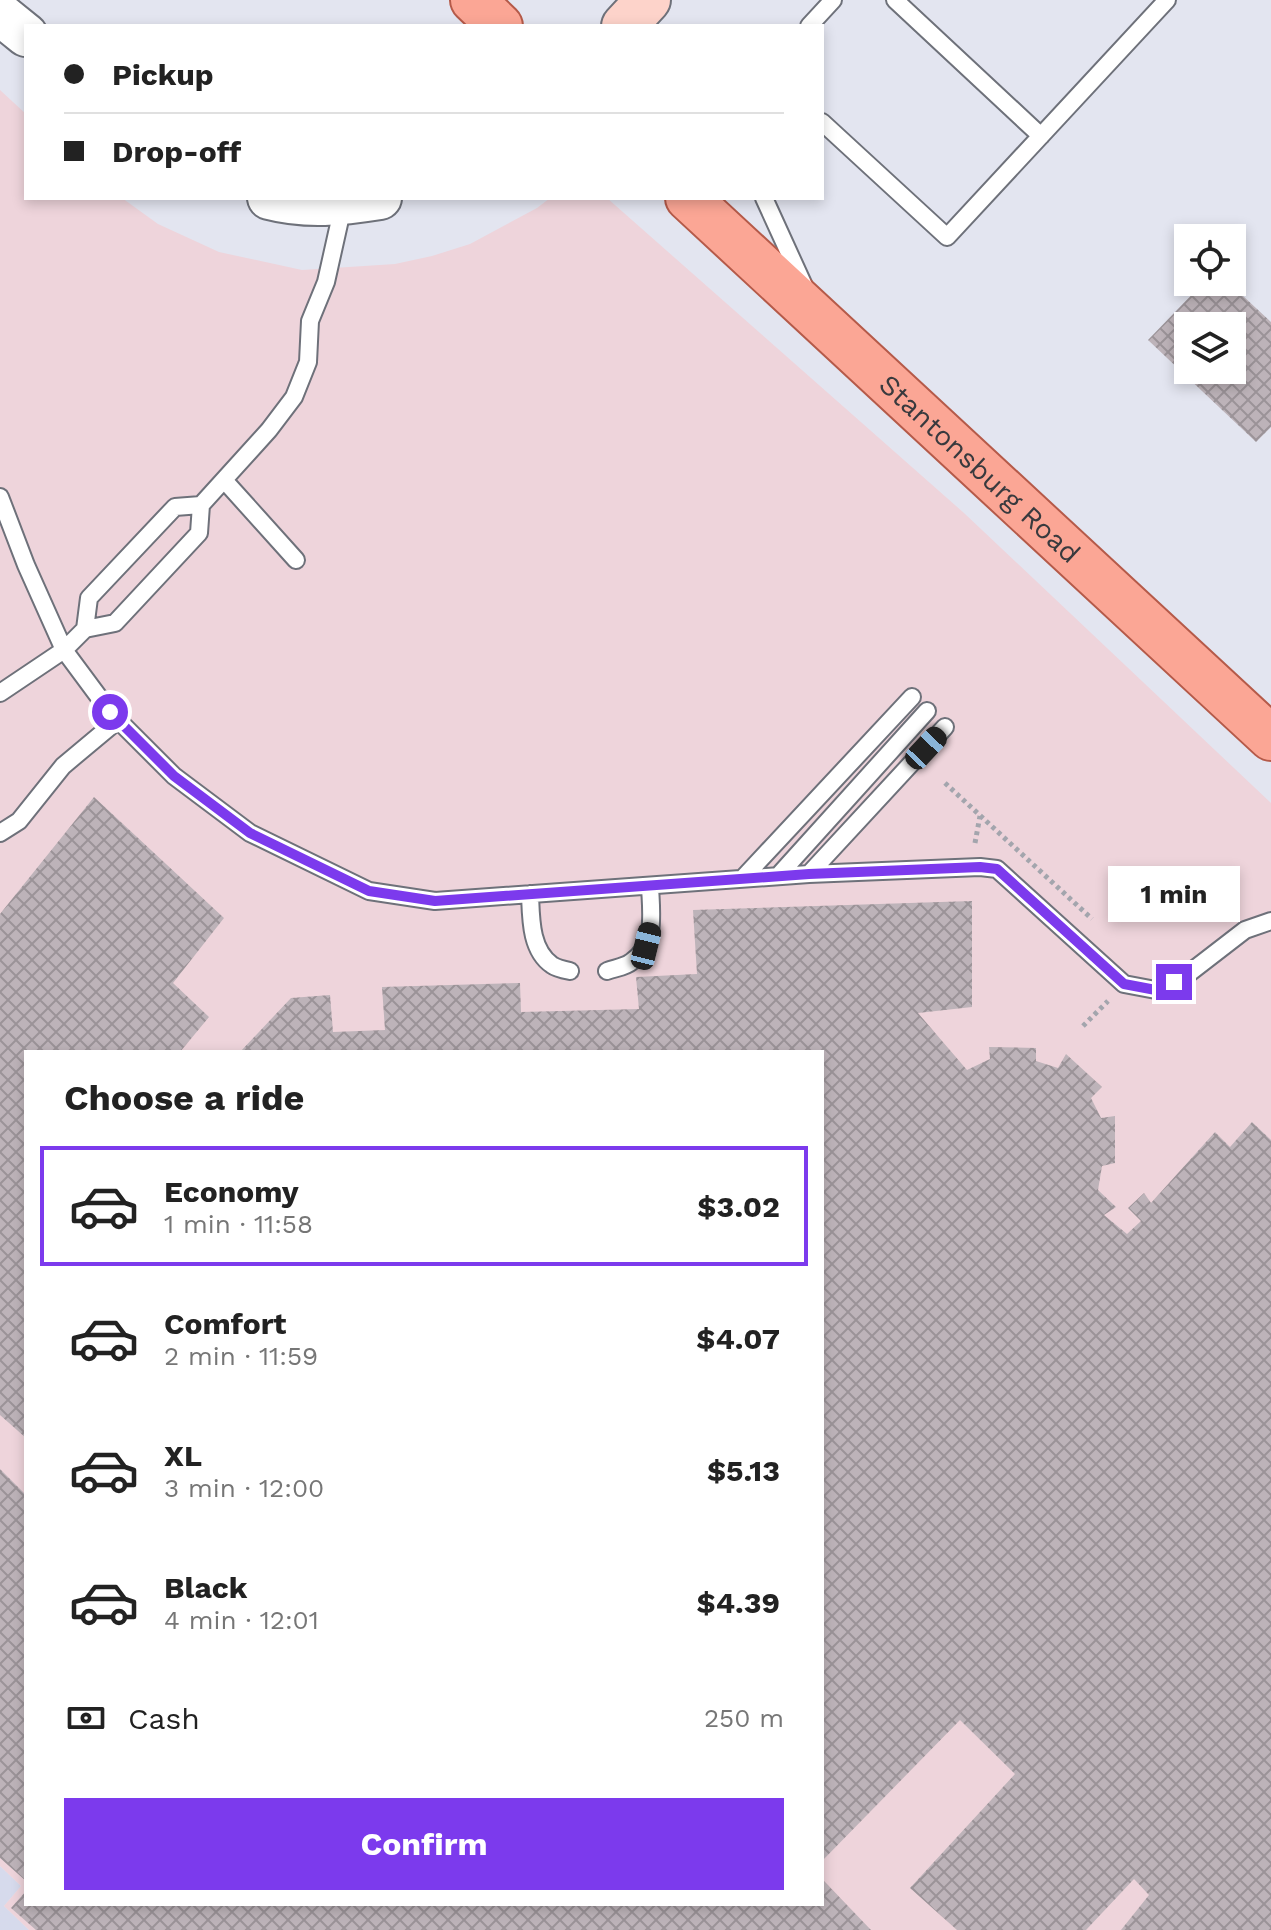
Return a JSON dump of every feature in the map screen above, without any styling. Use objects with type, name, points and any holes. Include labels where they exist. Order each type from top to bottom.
[{"type":"main road","points":[[473,0],[498,24]]},
{"type":"main road","points":[[626,24],[648,0]]},
{"type":"main road","name":"Stantonsburg Road","points":[[690,200],[1271,738]]},
{"type":"street","points":[[0,14],[24,33]]},
{"type":"street","points":[[277,200],[296,205],[362,201]]},
{"type":"lane","points":[[811,24],[833,0]]},
{"type":"lane","points":[[895,0],[1041,136]]},
{"type":"lane","points":[[824,124],[947,237],[1167,0]]},
{"type":"lane","points":[[766,200],[818,319]]},
{"type":"lane","points":[[0,693],[64,650],[85,629],[115,623],[199,533],[201,505],[269,430],[294,397],[308,362],[310,321],[362,201]]},
{"type":"lane","points":[[224,480],[296,560]]},
{"type":"lane","points":[[0,497],[64,650],[118,720],[174,776],[250,833],[369,891],[435,901],[809,874],[971,867],[997,869],[1124,984],[1161,991],[1245,930],[1271,921]]},
{"type":"lane","points":[[85,629],[89,598],[175,507],[201,505]]},
{"type":"lane","points":[[743,878],[912,697]]},
{"type":"lane","points":[[778,876],[927,711]]},
{"type":"lane","points":[[0,833],[19,821],[63,766],[118,720]]},
{"type":"lane","points":[[809,874],[945,727]]},
{"type":"lane","points":[[607,971],[631,962],[646,946],[652,923],[650,886]]},
{"type":"lane","points":[[530,894],[531,926],[539,950],[552,966],[570,971]]},
{"type":"shaded area","points":[[0,90],[24,112],[24,200],[125,200],[158,224],[219,252],[302,270],[395,264],[432,256],[470,244],[547,200],[609,200],[964,513],[1271,803],[1271,1930],[29,1930],[4,1906],[21,1886],[0,1866]]},
{"type":"shaded area","points":[[0,1866],[21,1886],[4,1906],[29,1930],[0,1930]]},
{"type":"building","points":[[1190,296],[1243,296],[1271,322],[1271,427],[1256,442],[1195,384],[1246,384],[1246,312],[1175,312]]},
{"type":"building","points":[[1174,313],[1174,365],[1148,340]]},
{"type":"building","points":[[94,797],[224,918],[173,983],[209,1017],[182,1050],[24,1050],[24,1436],[0,1415],[0,914]]},
{"type":"building","points":[[972,901],[972,1007],[918,1013],[967,1070],[990,1059],[989,1047],[1036,1048],[1036,1061],[1058,1068],[1066,1054],[1102,1087],[1091,1098],[1101,1118],[1115,1116],[1115,1163],[1102,1166],[1098,1190],[1116,1207],[1104,1215],[1127,1234],[1141,1221],[1128,1208],[1144,1193],[1151,1203],[1215,1132],[1230,1147],[1252,1122],[1271,1140],[1271,1930],[1121,1930],[1149,1895],[1134,1879],[1086,1930],[957,1930],[910,1888],[1015,1774],[960,1720],[824,1859],[824,1050],[242,1050],[291,998],[330,995],[333,1032],[385,1030],[382,987],[520,983],[521,1012],[639,1009],[636,977],[697,974],[693,910]]},
{"type":"building","points":[[0,1469],[24,1493],[24,1879],[0,1858]]},
{"type":"building","points":[[824,1881],[871,1930],[36,1930],[11,1908],[24,1893],[24,1906],[824,1906]]},
{"type":"route","points":[[110,712],[174,776],[250,833],[369,891],[435,901],[743,878],[980,867],[997,869],[1124,984],[1161,991],[1174,982]]}]
